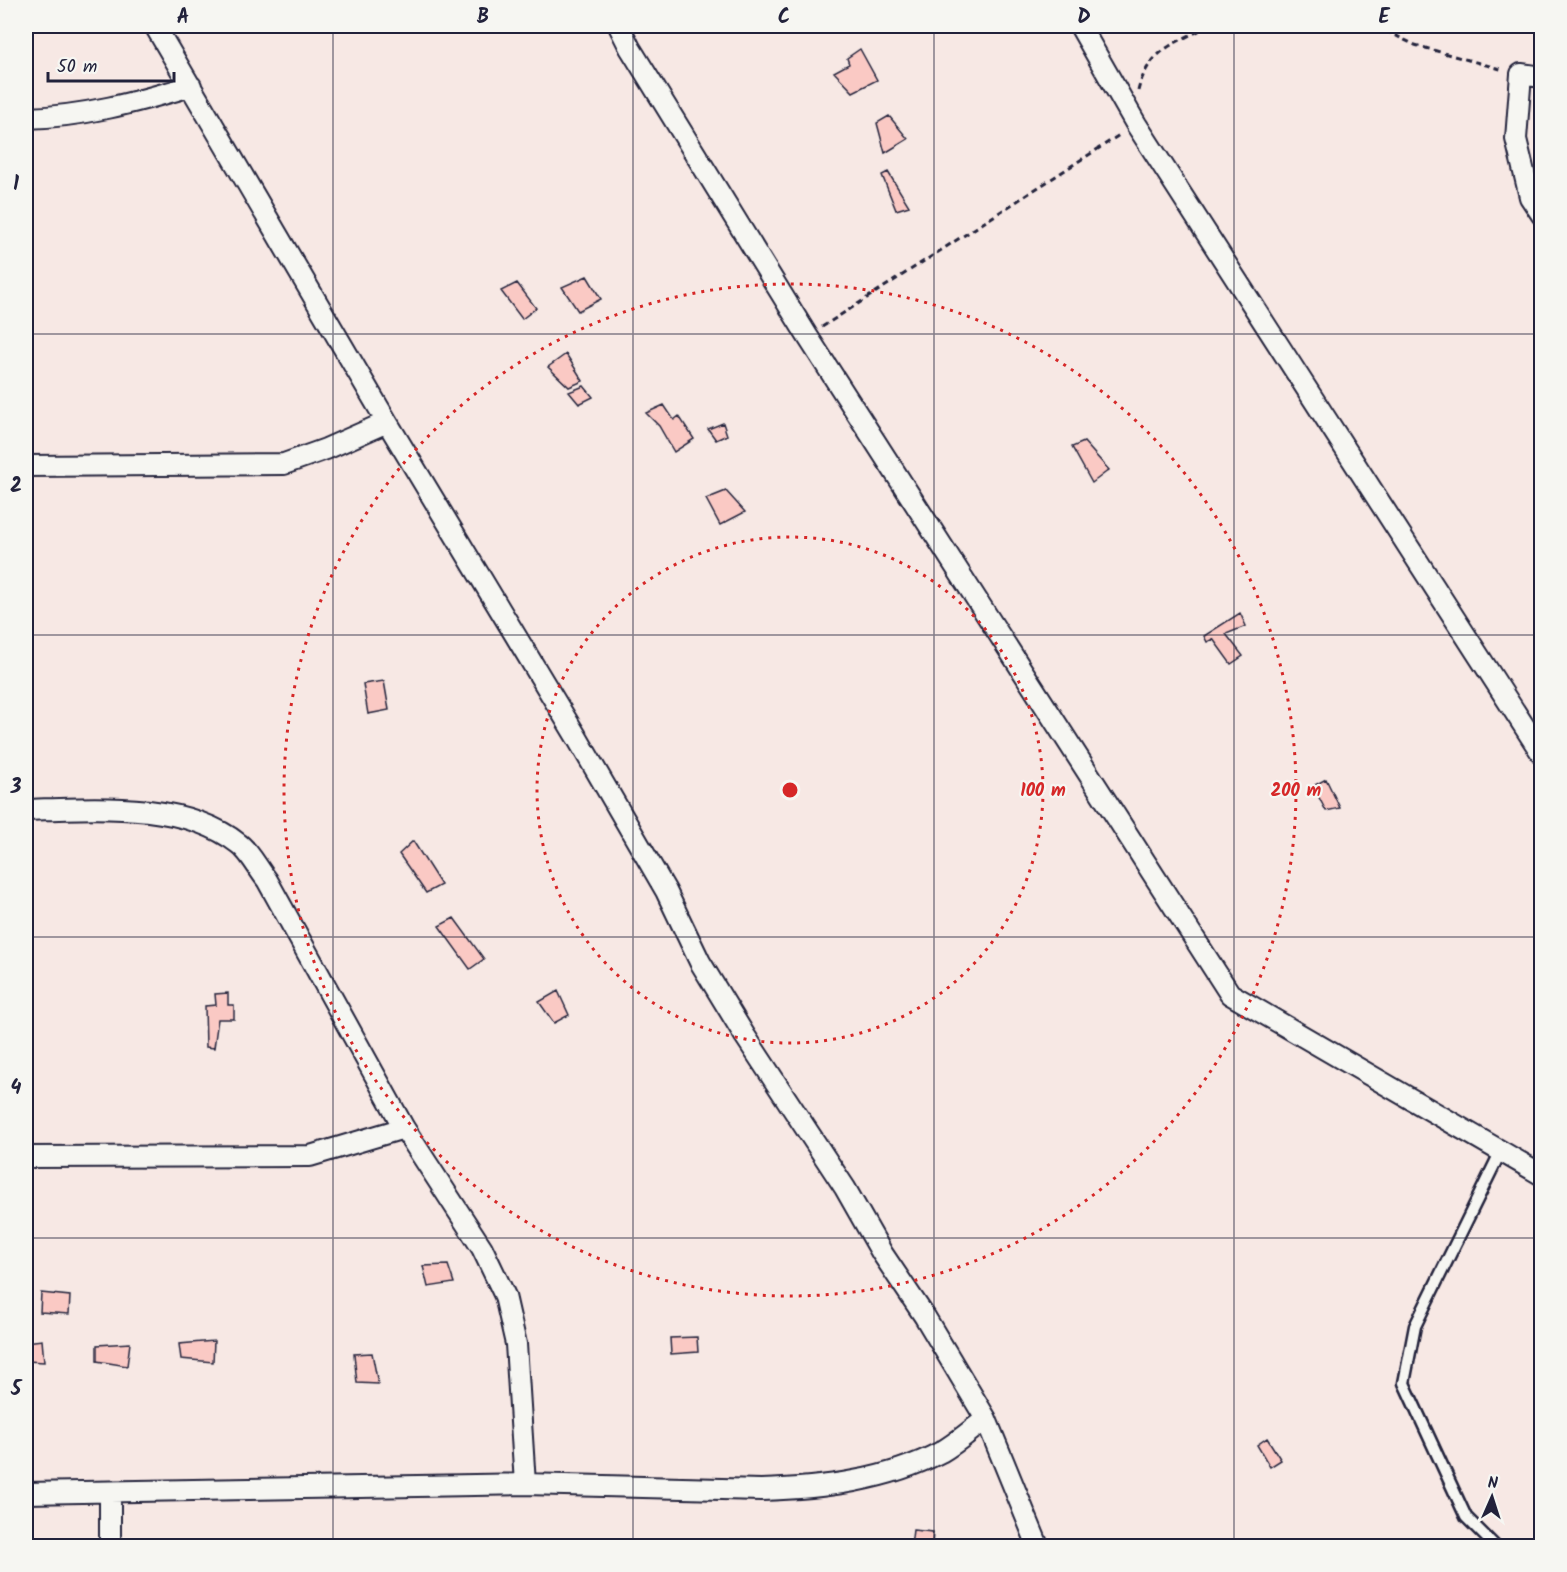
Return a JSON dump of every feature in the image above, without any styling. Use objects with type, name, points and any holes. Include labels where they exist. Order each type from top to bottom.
[{"type":"street","points":[[155,26],[387,422],[576,736],[666,891],[705,971],[845,1188],[882,1253],[925,1317],[986,1419],[1038,1546]]},
{"type":"street","points":[[619,26],[630,48],[808,337],[1230,994],[1542,1175]]},
{"type":"street","points":[[1080,26],[1136,124],[1542,754]]},
{"type":"street","points":[[1542,77],[1521,74],[1516,139],[1530,196],[1542,216]]},
{"type":"street","points":[[26,118],[56,117],[143,101],[191,86]]},
{"type":"street","points":[[26,466],[284,464],[318,453],[387,422]]},
{"type":"street","points":[[26,810],[106,809],[163,813],[199,821],[240,844],[267,880],[404,1128],[482,1248],[505,1296],[516,1344],[525,1484]]},
{"type":"street","points":[[26,1157],[310,1156],[404,1128]]},
{"type":"street","points":[[26,1493],[525,1484],[798,1489],[841,1484],[909,1466],[942,1451],[986,1419]]},
{"type":"street","points":[[110,1493],[110,1546]]},
{"type":"lane","points":[[1495,1546],[1466,1517],[1404,1383],[1415,1326],[1501,1151]]},
{"type":"path","points":[[808,337],[1136,124],[1138,90],[1142,75],[1151,59],[1166,48],[1209,26]]},
{"type":"path","points":[[1376,26],[1415,45],[1441,54],[1521,74]]},
{"type":"building","points":[[860,49],[877,80],[853,92],[834,72],[849,64],[847,58]]},
{"type":"building","points":[[889,116],[908,139],[885,153],[877,123]]},
{"type":"building","points":[[888,172],[909,206],[896,210],[882,175]]},
{"type":"building","points":[[587,276],[601,299],[578,311],[562,287]]},
{"type":"building","points":[[517,283],[536,308],[522,319],[501,291]]},
{"type":"building","points":[[566,354],[583,381],[569,387],[548,367]]},
{"type":"building","points":[[584,386],[593,397],[579,404],[569,392]]},
{"type":"building","points":[[664,405],[674,420],[679,416],[694,439],[674,452],[659,426],[646,413]]},
{"type":"building","points":[[723,423],[727,435],[716,440],[708,429]]},
{"type":"building","points":[[1084,442],[1109,470],[1092,483],[1072,447]]},
{"type":"building","points":[[726,491],[745,512],[720,525],[706,499]]},
{"type":"building","points":[[1240,613],[1246,626],[1226,634],[1243,656],[1231,664],[1213,639],[1207,642],[1204,636]]},
{"type":"building","points":[[384,681],[389,710],[368,714],[363,684]]},
{"type":"building","points":[[1326,779],[1340,808],[1326,811],[1313,786]]},
{"type":"building","points":[[413,841],[441,885],[426,893],[399,854]]},
{"type":"building","points":[[454,918],[484,959],[470,969],[439,926]]},
{"type":"building","points":[[558,991],[569,1015],[554,1023],[539,1002]]},
{"type":"building","points":[[228,993],[228,1005],[234,1005],[234,1019],[218,1019],[214,1048],[206,1047],[205,1006],[216,1005],[215,994]]},
{"type":"building","points":[[448,1265],[454,1283],[428,1287],[423,1266]]},
{"type":"building","points":[[41,1293],[70,1296],[69,1314],[40,1312]]},
{"type":"building","points":[[697,1337],[698,1352],[671,1354],[670,1338]]},
{"type":"building","points":[[42,1340],[44,1362],[26,1361],[26,1342]]},
{"type":"building","points":[[214,1341],[213,1362],[181,1359],[179,1344]]},
{"type":"building","points":[[130,1343],[127,1366],[97,1361],[97,1345]]},
{"type":"building","points":[[372,1353],[378,1384],[357,1383],[354,1354]]},
{"type":"building","points":[[1267,1438],[1281,1460],[1270,1467],[1257,1445]]},
{"type":"building","points":[[913,1530],[933,1532],[932,1546],[911,1546]]}]
